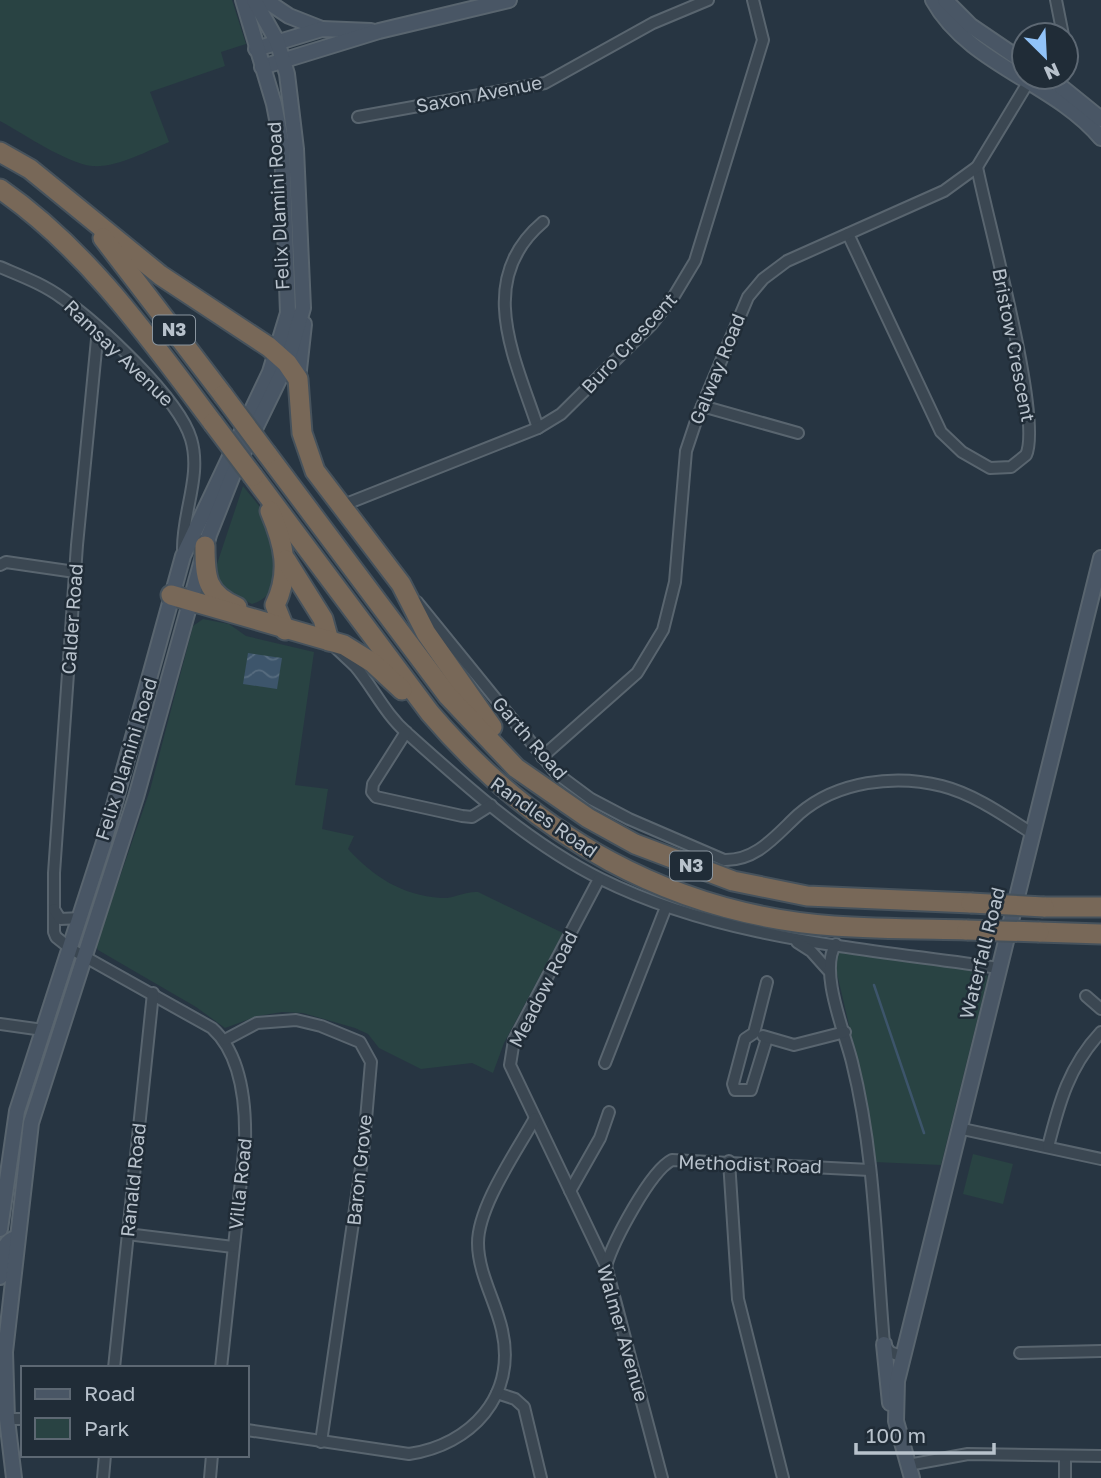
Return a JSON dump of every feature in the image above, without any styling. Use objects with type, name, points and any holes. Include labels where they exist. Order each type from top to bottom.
[{"type":"highway","name":"N3","points":[[0,152],[30,169],[80,209],[448,696],[516,768],[588,818],[635,844],[733,881],[807,896],[1101,907]]},
{"type":"highway","name":"N3","points":[[0,189],[74,250],[132,314],[430,713],[482,770],[522,805],[570,838],[628,871],[722,907],[831,926],[1101,933]]},
{"type":"highway","points":[[80,209],[160,275],[282,358],[298,379],[299,414],[306,450],[315,471],[401,584],[426,633],[494,729],[516,768]]},
{"type":"highway","points":[[256,481],[279,532],[286,560],[317,607],[329,641]]},
{"type":"highway","points":[[205,546],[206,576],[221,600]]},
{"type":"highway","points":[[193,596],[221,600],[255,613],[275,605],[281,593],[286,560]]},
{"type":"highway","points":[[172,590],[361,654],[430,713]]},
{"type":"highway","points":[[275,605],[285,630]]},
{"type":"main road","name":"Felix Dlamini Road","points":[[0,1230],[12,1129],[71,948],[131,748],[172,590],[183,556],[282,358],[289,305],[282,145],[243,0]]},
{"type":"main road","name":"Felix Dlamini Road","points":[[14,1478],[7,1419],[5,1352],[31,1123],[85,956],[193,596],[205,546],[303,308],[296,149],[285,60],[254,0]]},
{"type":"main road","points":[[265,0],[289,16],[322,29]]},
{"type":"main road","points":[[262,67],[380,31],[509,0]]},
{"type":"main road","points":[[933,0],[963,36],[1010,68]]},
{"type":"main road","points":[[946,0],[971,26],[1010,52]]},
{"type":"main road","points":[[256,49],[322,29],[380,31]]},
{"type":"main road","points":[[1044,91],[1066,105],[1101,138]]},
{"type":"main road","points":[[1069,91],[1101,119]]},
{"type":"main road","points":[[298,379],[305,340],[303,308]]},
{"type":"main road","name":"Waterfall Road","points":[[903,1357],[1101,558]]},
{"type":"main road","points":[[0,1230],[11,1229],[15,1203],[23,1188]]},
{"type":"main road","points":[[0,1277],[4,1246],[8,1240],[16,1238]]},
{"type":"main road","points":[[884,1344],[887,1393],[910,1471]]},
{"type":"main road","points":[[896,1421],[895,1392],[903,1357]]},
{"type":"street","name":"Saxon Avenue","points":[[358,117],[545,83],[653,23],[708,0]]},
{"type":"street","name":"Buro Crescent","points":[[341,506],[538,428],[561,414],[652,324],[674,296],[695,261],[763,40],[754,0]]},
{"type":"street","points":[[1056,0],[1060,21]]},
{"type":"street","name":"Galway Road","points":[[542,757],[637,673],[663,630],[675,582],[683,468],[702,406],[739,313],[763,279],[787,261],[944,191],[977,167],[1023,91]]},
{"type":"street","name":"Bristow Crescent","points":[[848,234],[941,432],[979,464],[990,468],[1011,467],[1026,455],[1031,430],[1010,317],[977,167]]},
{"type":"street","points":[[538,428],[506,331],[503,308],[507,281],[520,244],[543,222]]},
{"type":"street","name":"Ramsay Avenue","points":[[0,267],[60,296],[98,329],[171,402],[183,419],[192,440],[194,464],[183,556]]},
{"type":"street","name":"Calder Road","points":[[71,948],[55,937],[54,909],[75,572],[98,329]]},
{"type":"street","points":[[702,406],[799,433]]},
{"type":"street","points":[[0,565],[6,562],[75,572]]},
{"type":"street","name":"Garth Road","points":[[401,584],[556,773],[591,799],[685,845],[724,860],[738,860],[758,852],[817,800],[842,788],[883,780],[943,786],[992,808],[1033,834]]},
{"type":"street","name":"Randles Road","points":[[329,641],[355,666],[379,703],[406,732],[491,804],[545,845],[600,878],[666,907],[791,939],[998,968]]},
{"type":"street","points":[[406,732],[373,784],[372,792],[376,797],[472,817],[491,804]]},
{"type":"street","name":"Meadow Road","points":[[535,1118],[513,1076],[510,1053],[600,878]]},
{"type":"street","points":[[605,1063],[666,907]]},
{"type":"street","points":[[54,909],[60,919],[80,918]]},
{"type":"street","name":"Randles Road","points":[[791,939],[811,951],[828,970]]},
{"type":"street","points":[[836,944],[828,970],[859,1089],[870,1170],[884,1344],[890,1352],[903,1357]]},
{"type":"street","points":[[71,948],[199,1019],[225,1040]]},
{"type":"street","points":[[767,982],[754,1033],[745,1039],[733,1084],[739,1091],[751,1090],[767,1038]]},
{"type":"street","name":"Ranald Road","points":[[114,1366],[153,993]]},
{"type":"street","points":[[1086,996],[1101,1009]]},
{"type":"street","name":"Baron Grove","points":[[225,1040],[257,1023],[296,1020],[321,1026],[360,1042],[370,1062],[363,1153],[321,1442]]},
{"type":"street","points":[[0,1024],[43,1030]]},
{"type":"street","points":[[754,1033],[794,1045],[845,1032]]},
{"type":"street","points":[[1048,1147],[1072,1069],[1101,1032]]},
{"type":"street","name":"Villa Road","points":[[221,1366],[245,1121],[234,1059],[225,1040]]},
{"type":"street","points":[[570,1191],[593,1153],[609,1112]]},
{"type":"street","points":[[248,1430],[393,1453],[433,1450],[473,1429],[497,1394],[504,1365],[504,1343],[480,1261],[479,1228],[535,1118]]},
{"type":"street","name":"Walmer Avenue","points":[[535,1118],[606,1266],[662,1478]]},
{"type":"street","points":[[958,1128],[1101,1159]]},
{"type":"street","name":"Methodist Road","points":[[606,1266],[650,1182],[664,1164],[682,1159],[870,1170]]},
{"type":"street","points":[[729,1161],[738,1299],[783,1478]]},
{"type":"street","points":[[127,1234],[233,1247]]},
{"type":"street","points":[[1020,1353],[1101,1351]]},
{"type":"street","points":[[497,1394],[515,1399],[523,1407],[541,1478]]},
{"type":"street","points":[[7,1419],[21,1419]]},
{"type":"street","points":[[910,1471],[968,1454],[1101,1456]]},
{"type":"street","points":[[1065,1456],[1065,1478]]},
{"type":"street","points":[[103,1478],[105,1457]]},
{"type":"street","points":[[210,1478],[212,1457]]},
{"type":"green space","points":[[0,0],[232,0],[246,44],[221,52],[225,66],[150,92],[169,142],[122,162],[92,166],[70,160],[0,121]]},
{"type":"green space","points":[[243,486],[263,512],[276,550],[276,577],[272,588],[264,598],[252,604],[221,589],[214,573]]},
{"type":"green space","points":[[203,619],[229,624],[246,636],[314,652],[295,785],[328,789],[322,829],[354,836],[348,849],[378,876],[401,889],[441,898],[478,892],[563,933],[504,1043],[493,1073],[472,1063],[421,1069],[379,1048],[368,1034],[303,1013],[282,1012],[258,1016],[225,1028],[196,1007],[98,950],[96,946],[150,790],[193,626]]},
{"type":"green space","points":[[843,950],[983,971],[988,977],[941,1165],[874,1162],[856,1055],[835,965],[836,955]]},
{"type":"green space","points":[[973,1154],[1013,1164],[1003,1204],[963,1194]]},
{"type":"water","points":[[248,653],[282,658],[277,689],[243,684]]},
{"type":"waterway","points":[[874,985],[924,1133]]}]
